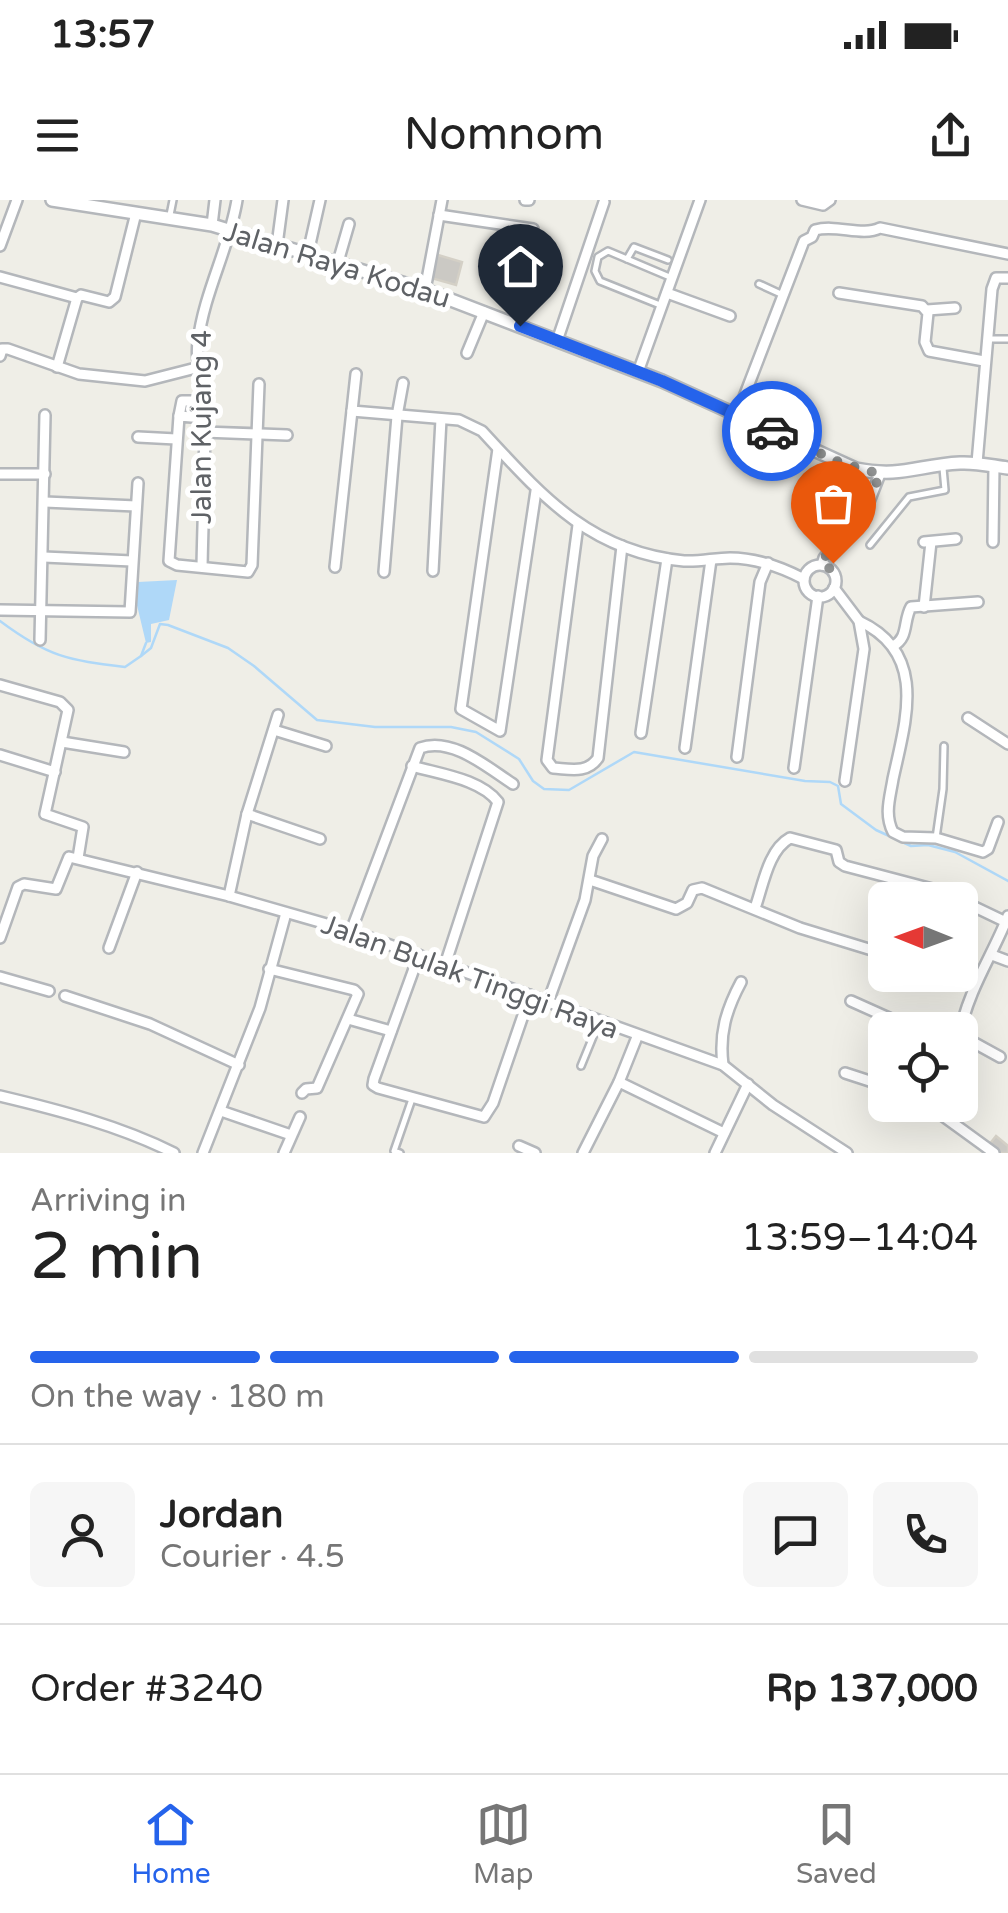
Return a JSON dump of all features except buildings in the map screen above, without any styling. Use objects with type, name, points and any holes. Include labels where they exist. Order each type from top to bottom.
[{"type":"street","points":[[0,246],[16,200]]},
{"type":"street","name":"Jalan Raya Kodau","points":[[52,200],[212,226],[425,290],[638,372],[841,463],[880,474],[943,465],[1001,467]]},
{"type":"street","points":[[212,226],[215,200]]},
{"type":"street","name":"Jalan Kujang 4","points":[[202,567],[204,400],[196,368],[201,318],[237,200]]},
{"type":"street","points":[[276,246],[283,200]]},
{"type":"street","points":[[308,253],[320,200]]},
{"type":"street","points":[[427,200],[532,228]]},
{"type":"street","points":[[638,372],[700,200]]},
{"type":"street","points":[[802,200],[823,204],[830,200]]},
{"type":"street","points":[[557,340],[604,202]]},
{"type":"street","points":[[425,290],[441,206]]},
{"type":"street","points":[[0,277],[77,298],[84,296],[104,302],[114,299],[136,213]]},
{"type":"street","points":[[338,262],[349,224]]},
{"type":"street","points":[[737,414],[804,240],[821,228],[871,232],[880,228],[1008,254]]},
{"type":"street","points":[[978,464],[984,361],[994,282],[1008,276]]},
{"type":"street","points":[[667,292],[730,316]]},
{"type":"street","points":[[840,293],[927,310],[955,308]]},
{"type":"street","points":[[57,367],[77,298]]},
{"type":"street","points":[[927,310],[924,342],[929,351],[984,361]]},
{"type":"street","points":[[467,352],[484,312]]},
{"type":"street","points":[[0,356],[2,349],[8,349],[79,374],[145,381],[196,368]]},
{"type":"street","points":[[335,567],[356,374]]},
{"type":"street","points":[[204,400],[182,400],[169,561],[176,566],[251,571],[259,384]]},
{"type":"street","points":[[384,572],[397,416],[404,384]]},
{"type":"street","points":[[352,412],[472,425],[536,491],[578,524],[622,546],[667,559],[730,558],[768,564],[804,578]]},
{"type":"street","points":[[40,640],[45,415]]},
{"type":"street","points":[[179,416],[204,418]]},
{"type":"street","points":[[432,571],[441,419]]},
{"type":"street","points":[[204,432],[286,435]]},
{"type":"street","points":[[138,436],[176,439]]},
{"type":"street","points":[[498,449],[460,708],[500,730],[536,491]]},
{"type":"street","points":[[993,542],[1001,467]]},
{"type":"street","points":[[0,474],[45,474]]},
{"type":"street","points":[[826,567],[840,540],[867,507],[880,474]]},
{"type":"street","points":[[0,610],[130,612],[138,483]]},
{"type":"street","points":[[45,502],[136,506]]},
{"type":"street","points":[[578,524],[548,760],[552,768],[580,770],[590,767],[598,758],[622,546]]},
{"type":"street","points":[[924,606],[927,542],[956,539]]},
{"type":"street","points":[[44,558],[132,561]]},
{"type":"street","points":[[641,734],[667,559]]},
{"type":"street","points":[[685,748],[711,560]]},
{"type":"street","points":[[738,757],[760,582],[768,564]]},
{"type":"street","points":[[826,567],[835,578],[834,588],[827,595],[809,592],[804,578],[808,570],[826,567]]},
{"type":"street","points":[[834,588],[859,621],[864,649],[845,780]]},
{"type":"street","points":[[794,768],[818,596]]},
{"type":"street","points":[[893,646],[904,635],[910,607],[978,602]]},
{"type":"street","points":[[859,621],[880,631],[902,660],[907,694],[888,822],[892,832],[903,837],[936,838],[983,852],[988,849],[998,822]]},
{"type":"street","points":[[0,685],[66,706],[68,715],[45,814],[83,826],[73,858],[57,888],[20,885],[5,902],[0,938]]},
{"type":"street","points":[[229,896],[247,814],[278,715]]},
{"type":"street","points":[[968,718],[1008,744]]},
{"type":"street","points":[[274,730],[326,746]]},
{"type":"street","points":[[62,742],[124,752]]},
{"type":"street","points":[[351,931],[420,748],[431,745],[462,752],[513,784]]},
{"type":"street","points":[[0,756],[55,772]]},
{"type":"street","points":[[412,766],[476,786],[498,802],[446,965]]},
{"type":"street","points":[[247,814],[320,839]]},
{"type":"street","points":[[548,1002],[602,838]]},
{"type":"street","points":[[755,908],[772,859],[780,845],[790,838],[836,850],[844,866],[905,882]]},
{"type":"street","name":"Jalan Bulak Tinggi Raya","points":[[73,858],[351,931],[723,1066],[773,1106],[842,1152]]},
{"type":"street","points":[[109,948],[137,872]]},
{"type":"street","points":[[590,880],[666,907],[683,907],[693,890],[699,888],[800,928],[868,949]]},
{"type":"street","points":[[978,907],[1007,919],[978,978]]},
{"type":"street","points":[[203,1153],[260,1008],[286,913]]},
{"type":"street","points":[[419,955],[374,1085],[478,1117],[487,1115],[530,995]]},
{"type":"street","points":[[992,955],[1008,961]]},
{"type":"street","points":[[269,969],[354,990],[358,996],[316,1088],[302,1093]]},
{"type":"street","points":[[0,977],[49,991]]},
{"type":"street","points":[[723,1066],[722,1032],[741,982]]},
{"type":"street","points":[[65,996],[150,1024],[240,1065]]},
{"type":"street","points":[[852,1000],[877,1012]]},
{"type":"street","points":[[348,1019],[391,1031]]},
{"type":"street","points":[[583,1153],[637,1037]]},
{"type":"street","points":[[978,1044],[1000,1057]]},
{"type":"street","points":[[844,1072],[868,1080]]},
{"type":"street","points":[[619,1082],[724,1133]]},
{"type":"street","points":[[715,1153],[748,1084]]},
{"type":"street","points":[[0,1096],[144,1138],[174,1153]]},
{"type":"street","points":[[221,1111],[291,1135]]},
{"type":"street","points":[[284,1153],[300,1117]]},
{"type":"street","points":[[951,1122],[994,1153]]},
{"type":"street","points":[[519,1146],[534,1153]]},
{"type":"lane","points":[[170,218],[173,200]]},
{"type":"lane","points":[[627,259],[634,247],[668,260]]},
{"type":"lane","points":[[663,306],[600,281],[595,268],[602,252],[672,278]]},
{"type":"lane","points":[[759,284],[785,296]]},
{"type":"lane","points":[[986,339],[1008,339]]},
{"type":"lane","points":[[870,545],[909,498],[944,490],[943,465]]},
{"type":"lane","points":[[936,838],[944,746]]},
{"type":"lane","points":[[581,1066],[599,1022]]},
{"type":"lane","points":[[400,1153],[394,1151],[413,1096]]},
{"type":"water","points":[[177,580],[169,620],[151,624],[151,642],[146,643],[136,601],[138,582]]},
{"type":"waterway","points":[[0,621],[46,650],[88,662],[125,667],[141,656],[146,643]]},
{"type":"waterway","points":[[141,656],[151,648],[160,624],[168,625],[228,648],[317,720],[375,727],[451,727],[476,732],[519,759],[533,781],[544,789],[569,790],[634,752],[830,782],[838,786],[841,804],[876,830],[911,846],[928,845],[955,852],[1008,881]]},
{"type":"way so far","points":[[772,431],[856,469],[880,474],[867,507],[822,565],[831,569],[833,563]]},
{"type":"route","points":[[520,326],[662,381],[772,431]]}]
